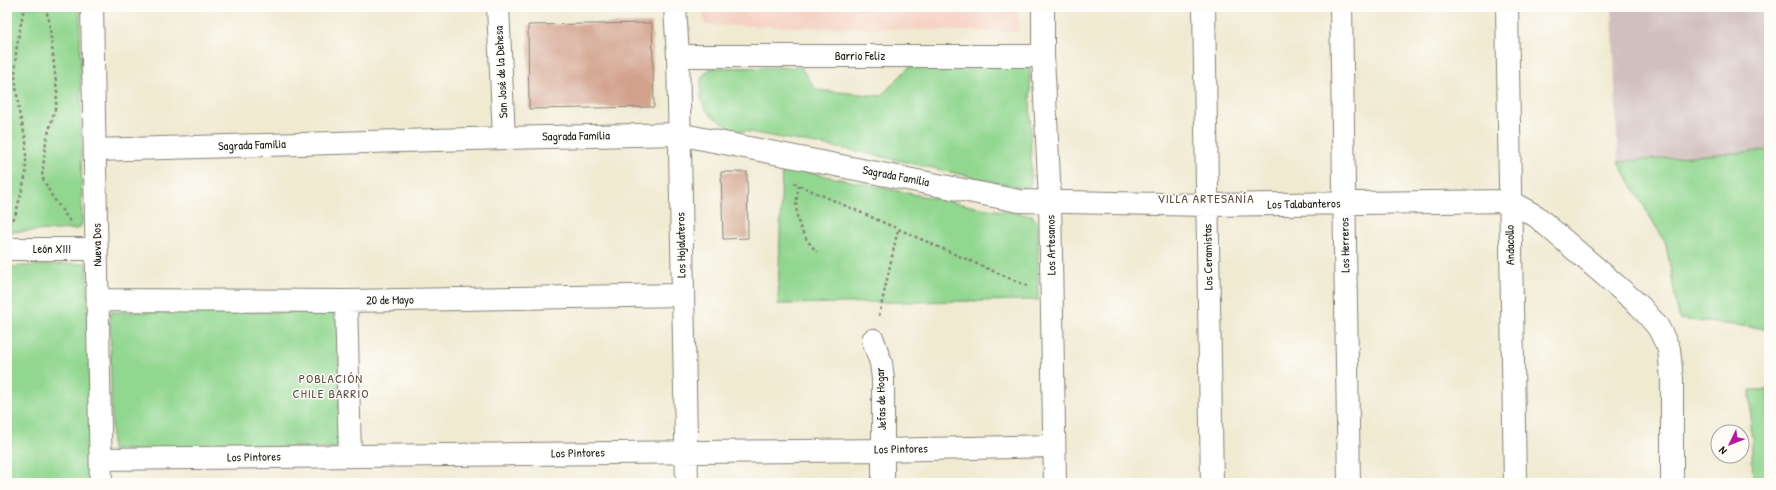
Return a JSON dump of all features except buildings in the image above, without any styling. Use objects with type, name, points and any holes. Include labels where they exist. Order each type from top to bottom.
[{"type":"street","name":"Nueva Dos","points":[[92,7],[101,483]]},
{"type":"street","name":"San José de la Dehesa","points":[[498,7],[504,138]]},
{"type":"street","name":"Los Hojalateros","points":[[675,7],[678,56],[678,134],[687,483]]},
{"type":"street","name":"Los Artesanos","points":[[1042,7],[1050,201],[1055,483]]},
{"type":"street","name":"Los Ceramistas","points":[[1204,7],[1212,483]]},
{"type":"street","name":"Los Herreros","points":[[1341,7],[1349,483]]},
{"type":"street","name":"Andacollo","points":[[1507,7],[1509,201],[1515,483]]},
{"type":"street","name":"Barrio Feliz","points":[[678,56],[1043,56]]},
{"type":"street","name":"Sagrada Familia","points":[[95,150],[678,134],[1019,201],[1050,201]]},
{"type":"street","name":"Los Talabanteros","points":[[1050,201],[1207,205],[1509,201]]},
{"type":"street","points":[[1509,201],[1536,216],[1640,306],[1658,327],[1669,349],[1672,379],[1672,483]]},
{"type":"street","name":"León XIII","points":[[7,249],[97,249]]},
{"type":"street","name":"20 de Mayo","points":[[98,300],[346,301],[682,295]]},
{"type":"street","points":[[346,301],[350,456]]},
{"type":"street","name":"Jefas de Hogar","points":[[873,340],[883,379],[883,483]]},
{"type":"street","name":"Los Pintores","points":[[101,459],[882,450],[1054,446]]},
{"type":"path","points":[[7,229],[16,213],[26,174],[26,140],[19,112],[15,77],[16,51],[24,7]]},
{"type":"path","points":[[45,7],[49,20],[57,92],[56,106],[46,141],[42,177],[64,215],[97,249]]},
{"type":"path","points":[[792,182],[1052,298]]},
{"type":"path","points":[[799,186],[796,202],[799,226],[817,252]]},
{"type":"path","points":[[873,340],[898,229]]},
{"type":"shaded area","points":[[703,7],[1017,7],[1019,32],[704,25]]},
{"type":"shaded area","points":[[1612,7],[1769,7],[1769,150],[1618,162]]},
{"type":"green space","points":[[7,7],[80,7],[82,224],[78,229],[7,232]]},
{"type":"green space","points":[[1030,66],[1031,178],[1030,185],[1022,188],[861,152],[732,129],[712,116],[705,109],[701,99],[701,78],[710,68],[801,67],[816,90],[881,96],[909,67]]},
{"type":"green space","points":[[1769,150],[1769,329],[1679,319],[1666,244],[1618,162]]},
{"type":"green space","points":[[782,167],[981,208],[1032,215],[1038,224],[1038,300],[778,304]]},
{"type":"green space","points":[[87,263],[91,483],[7,483],[7,267]]},
{"type":"green space","points":[[110,312],[339,312],[339,448],[112,450]]},
{"type":"green space","points":[[1750,390],[1769,390],[1769,483],[1753,483]]},
{"type":"district","name":"VILLA ARTESANÍA","points":[[1206,198]]},
{"type":"district","name":"POBLACIÓN CHILE BARRIO","points":[[331,386]]}]
